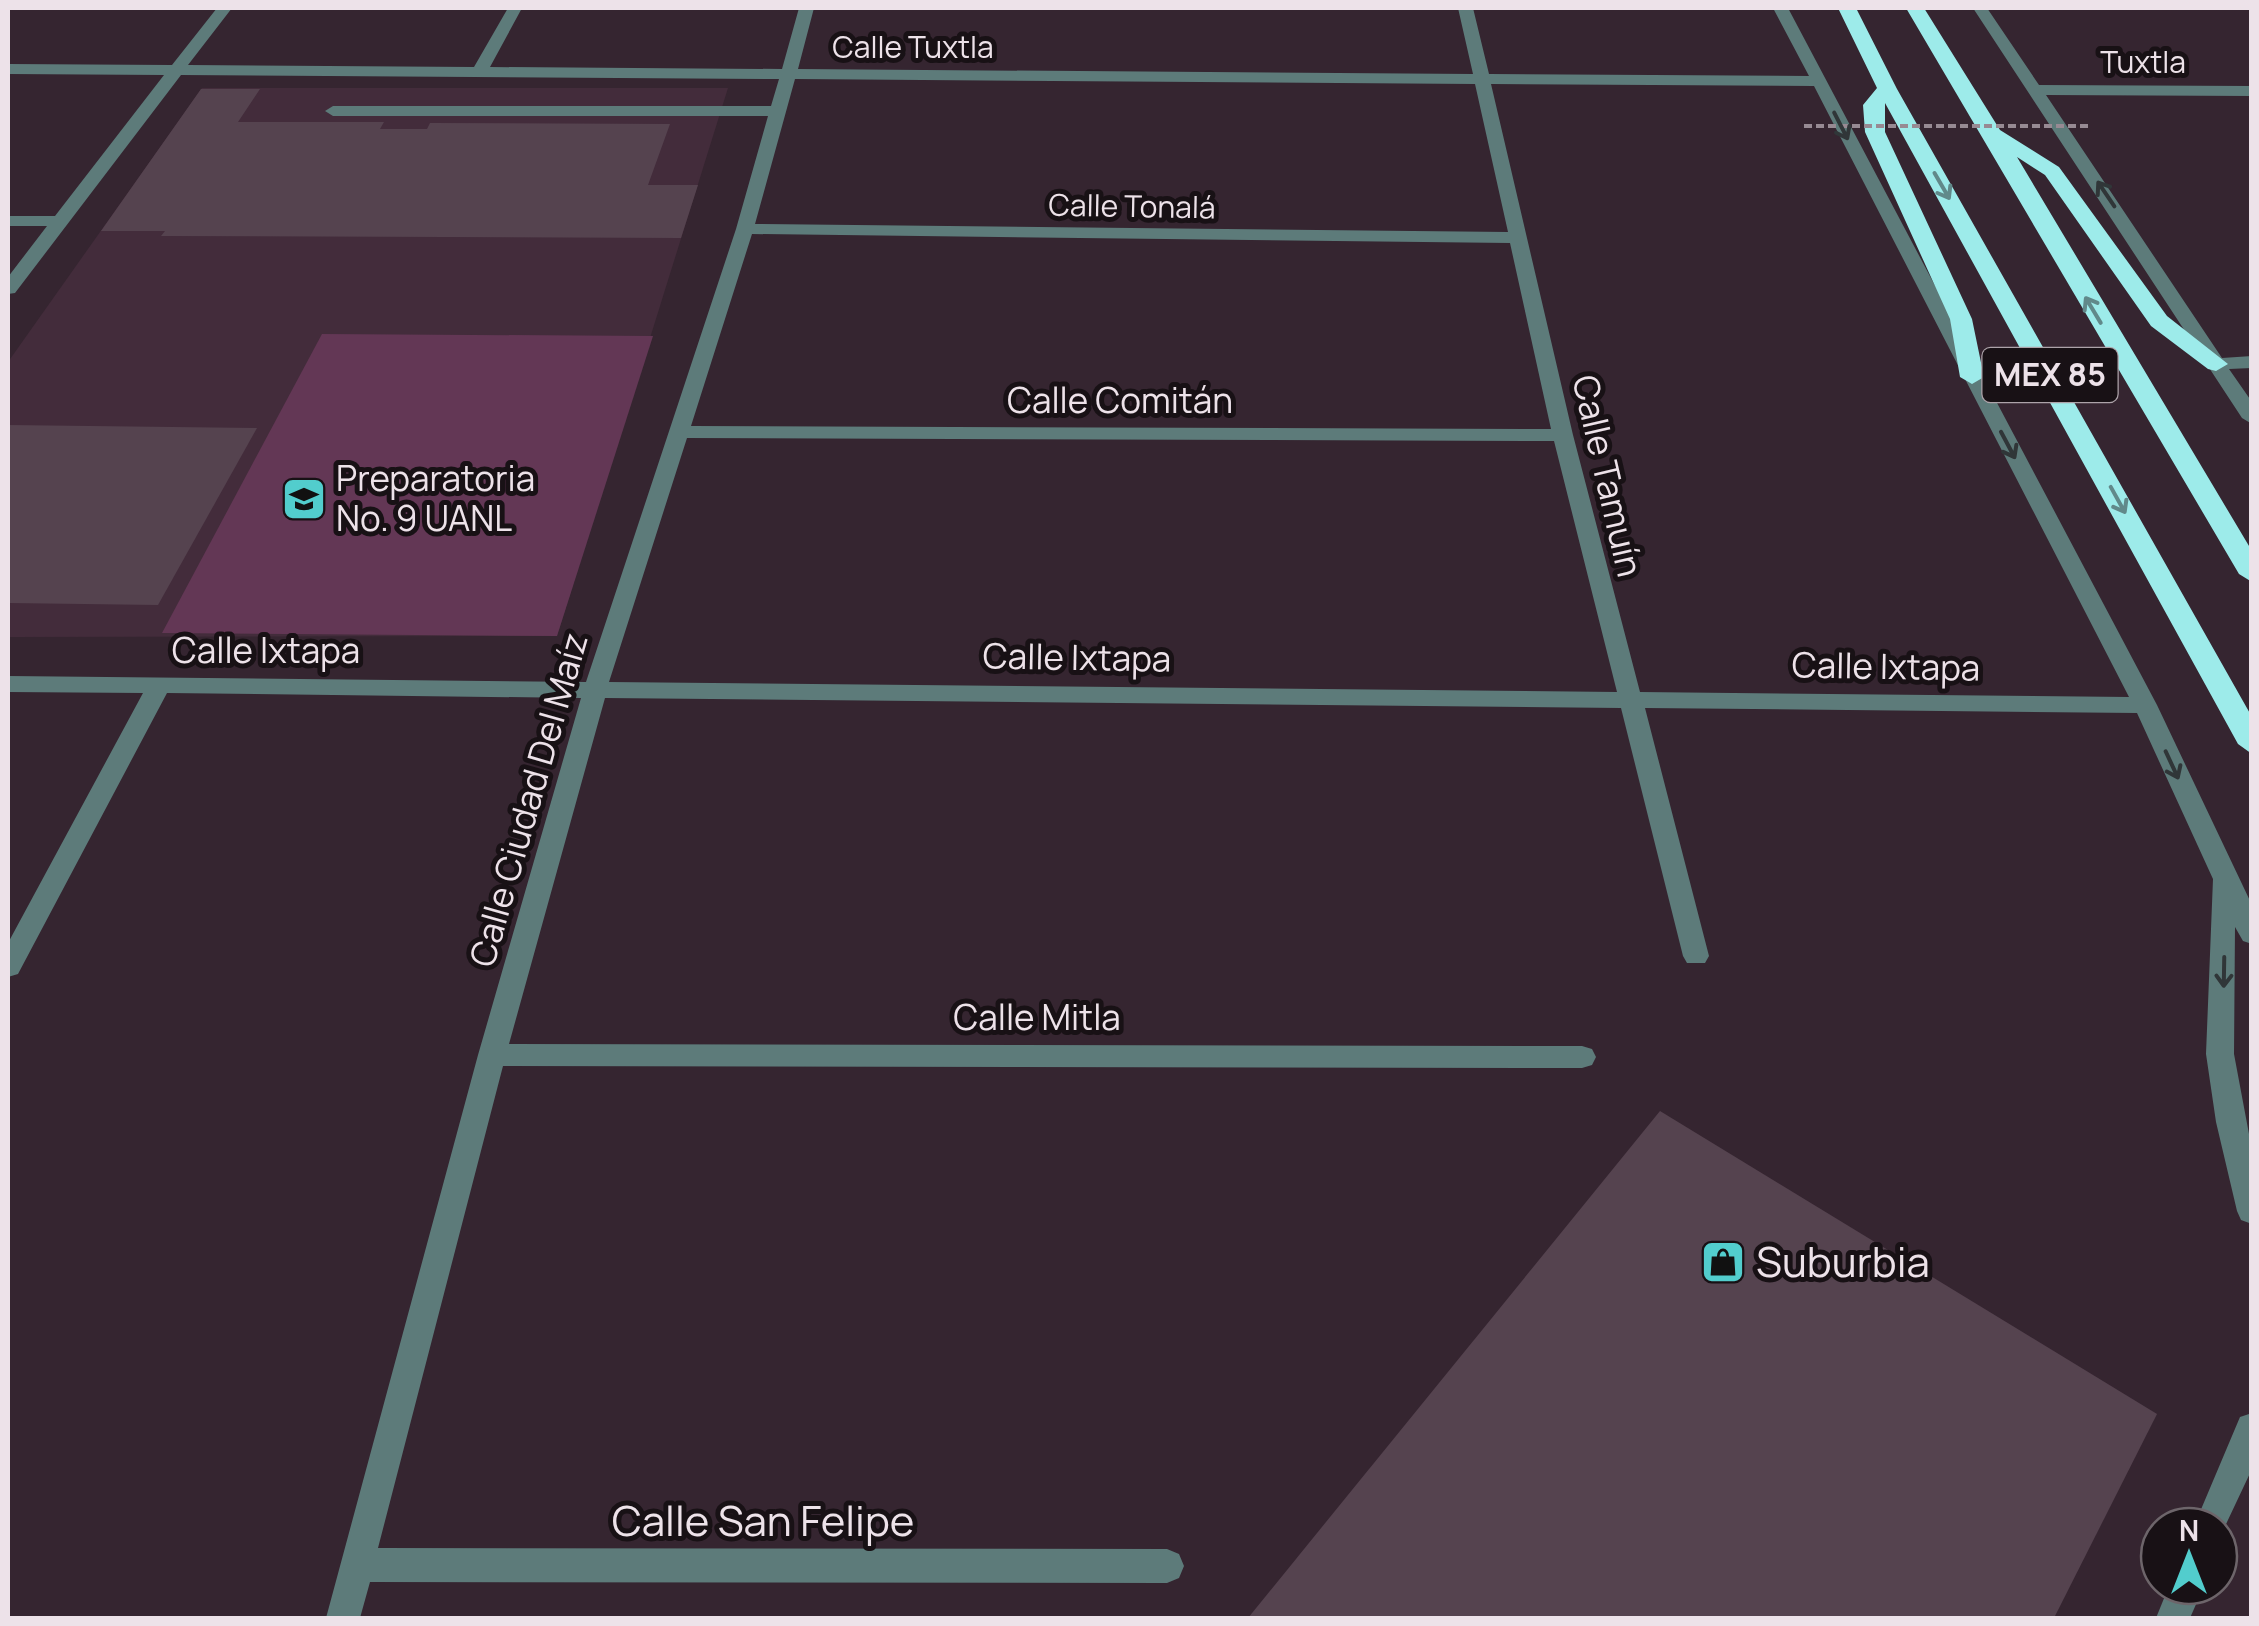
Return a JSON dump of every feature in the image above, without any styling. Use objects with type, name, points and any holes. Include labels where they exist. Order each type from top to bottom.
[{"type":"highway","name":"MEX 85","points":[[1847,8],[1887,89],[2252,744]]},
{"type":"highway","name":"MEX 85","points":[[1915,8],[1996,134],[2079,286],[2252,574]]},
{"type":"highway","points":[[1887,89],[1873,105],[1875,132],[1961,318],[1972,377]]},
{"type":"highway","points":[[1996,134],[2052,171],[2159,321],[2216,364]]},
{"type":"street","points":[[8,289],[224,8]]},
{"type":"street","points":[[480,72],[515,8]]},
{"type":"street","name":"Calle Ciudad Del Maíz","points":[[343,1618],[492,1056],[596,687],[745,229],[807,8]]},
{"type":"street","name":"Calle Tamuín","points":[[1466,8],[1563,436],[1696,956]]},
{"type":"street","points":[[1781,8],[2145,705],[2252,934]]},
{"type":"street","points":[[1980,8],[2252,418]]},
{"type":"street","name":"Calle Tuxtla","points":[[8,69],[1818,82]]},
{"type":"street","name":"Tuxtla","points":[[2035,90],[2252,92]]},
{"type":"street","points":[[332,110],[776,111]]},
{"type":"street","points":[[8,221],[60,221]]},
{"type":"street","name":"Calle Tonalá","points":[[745,229],[1519,238]]},
{"type":"street","points":[[2216,364],[2252,362]]},
{"type":"street","name":"Calle Comitán","points":[[676,432],[1563,436]]},
{"type":"street","name":"Calle Ixtapa","points":[[8,684],[2145,705]]},
{"type":"street","points":[[8,967],[159,686]]},
{"type":"street","points":[[2223,875],[2220,1054],[2230,1122],[2252,1211]]},
{"type":"street","name":"Calle Mitla","points":[[492,1056],[1582,1057]]},
{"type":"street","points":[[2219,1506],[2252,1428]]},
{"type":"street","name":"Calle San Felipe","points":[[358,1565],[1167,1566]]},
{"type":"path","points":[[1804,126],[2092,126]]},
{"type":"shaded area","name":"Preparatoria No. 9 UANL","points":[[202,88],[728,88],[557,636],[8,637],[8,362]]},
{"type":"shaded area","points":[[322,334],[653,336],[557,636],[162,633]]},
{"type":"building","points":[[201,89],[260,89],[238,122],[384,122],[380,129],[427,129],[430,123],[670,124],[648,185],[698,185],[681,238],[161,236],[165,231],[101,231]]},
{"type":"building","points":[[8,425],[257,428],[158,605],[8,603]]},
{"type":"building","name":"Suburbia","points":[[1660,1111],[2157,1414],[2054,1618],[1248,1618]]},
{"type":"place","name":"Preparatoria No. 9 UANL","points":[[304,499]]},
{"type":"place","name":"Suburbia","points":[[1723,1262]]}]
